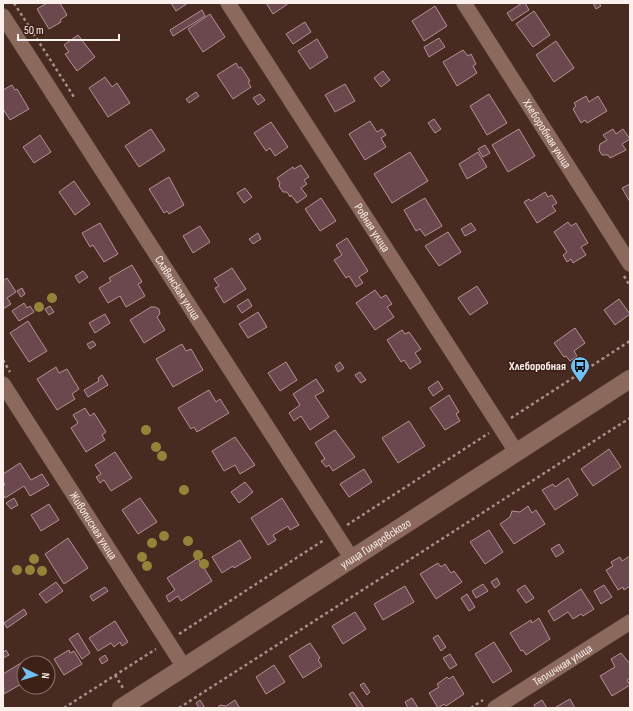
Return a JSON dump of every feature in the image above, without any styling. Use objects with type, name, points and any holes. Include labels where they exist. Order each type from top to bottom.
[{"type":"street","name":"Ровная улица","points":[[228,3],[518,453]]},
{"type":"street","name":"Хлеборобная улица","points":[[464,3],[630,264]]},
{"type":"street","name":"Славянская улица","points":[[3,16],[352,559]]},
{"type":"street","name":"улица Гиляровского","points":[[121,708],[518,453],[630,379]]},
{"type":"street","name":"Живописная улица","points":[[3,384],[184,667]]},
{"type":"street","name":"Тепличная улица","points":[[495,708],[630,622]]},
{"type":"path","points":[[179,708],[630,418]]},
{"type":"building","points":[[47,3],[60,3],[67,15],[60,20],[61,22],[49,29],[37,9]]},
{"type":"building","points":[[171,3],[188,3],[176,11]]},
{"type":"building","points":[[266,3],[289,3],[273,14]]},
{"type":"building","points":[[522,3],[525,3],[529,10],[512,21],[507,13]]},
{"type":"building","points":[[593,3],[599,3],[601,6],[596,9]]},
{"type":"building","points":[[435,6],[447,26],[424,41],[412,21]]},
{"type":"building","points":[[202,10],[205,16],[173,36],[170,30]]},
{"type":"building","points":[[534,11],[550,35],[533,47],[516,24]]},
{"type":"building","points":[[210,14],[225,37],[203,52],[188,29]]},
{"type":"building","points":[[305,22],[311,32],[293,44],[286,34]]},
{"type":"building","points":[[78,35],[95,57],[77,71],[65,54],[69,52],[64,45]]},
{"type":"building","points":[[439,38],[445,47],[429,57],[424,47]]},
{"type":"building","points":[[317,39],[328,57],[310,69],[298,51]]},
{"type":"building","points":[[556,41],[574,68],[554,82],[536,55]]},
{"type":"building","points":[[463,50],[468,56],[471,54],[476,64],[473,66],[477,73],[457,86],[443,62]]},
{"type":"building","points":[[236,63],[239,68],[241,67],[250,81],[248,82],[251,87],[233,99],[217,75]]},
{"type":"building","points":[[383,71],[390,80],[381,87],[374,78]]},
{"type":"building","points":[[105,77],[112,87],[117,83],[130,103],[108,117],[89,88]]},
{"type":"building","points":[[345,84],[355,101],[335,112],[325,95]]},
{"type":"building","points":[[12,85],[15,90],[17,89],[29,109],[10,120],[3,109],[3,90]]},
{"type":"building","points":[[196,92],[199,96],[189,103],[186,99]]},
{"type":"building","points":[[260,94],[265,100],[258,105],[253,98]]},
{"type":"building","points":[[489,94],[507,123],[487,135],[470,106]]},
{"type":"building","points":[[586,96],[589,102],[598,96],[607,111],[587,123],[585,120],[581,123],[573,109],[576,106],[574,103]]},
{"type":"building","points":[[434,119],[441,129],[435,133],[428,123]]},
{"type":"building","points":[[370,121],[377,132],[382,129],[386,135],[381,138],[386,147],[365,160],[349,134]]},
{"type":"building","points":[[271,122],[288,147],[275,156],[270,148],[266,151],[254,133]]},
{"type":"building","points":[[151,129],[165,150],[139,167],[125,146]]},
{"type":"building","points":[[519,129],[535,156],[508,172],[492,145]]},
{"type":"building","points":[[613,129],[616,134],[623,129],[630,139],[622,144],[626,150],[610,158],[608,155],[602,155],[599,150],[600,144],[607,140],[603,135]]},
{"type":"building","points":[[40,135],[51,152],[34,163],[23,147]]},
{"type":"building","points":[[485,145],[490,153],[483,157],[478,149]]},
{"type":"building","points":[[410,152],[428,181],[392,203],[374,174]]},
{"type":"building","points":[[478,152],[487,167],[467,179],[459,164]]},
{"type":"building","points":[[301,165],[309,177],[304,180],[307,184],[301,188],[307,196],[297,203],[291,195],[290,197],[287,192],[283,192],[279,186],[280,183],[277,178],[293,167],[294,169]]},
{"type":"building","points":[[169,177],[184,205],[169,214],[167,211],[164,213],[149,189]]},
{"type":"building","points":[[74,181],[90,204],[75,215],[59,192]]},
{"type":"building","points":[[630,184],[630,202],[622,188]]},
{"type":"building","points":[[245,188],[252,197],[244,203],[237,193]]},
{"type":"building","points":[[545,192],[548,197],[552,195],[557,203],[552,206],[556,211],[537,223],[524,202],[529,199],[531,201]]},
{"type":"building","points":[[321,198],[336,221],[320,231],[305,209]]},
{"type":"building","points":[[425,198],[442,226],[425,236],[420,229],[416,231],[404,210]]},
{"type":"building","points":[[568,222],[571,226],[576,223],[588,243],[581,247],[586,255],[573,263],[571,259],[567,262],[563,255],[567,252],[554,232]]},
{"type":"building","points":[[100,223],[118,254],[104,262],[93,245],[90,247],[82,233]]},
{"type":"building","points":[[471,223],[476,230],[465,236],[461,229]]},
{"type":"building","points":[[200,226],[210,242],[193,253],[183,236]]},
{"type":"building","points":[[448,232],[461,252],[439,266],[425,246]]},
{"type":"building","points":[[258,233],[261,239],[253,244],[249,239]]},
{"type":"building","points":[[347,238],[368,271],[359,277],[363,283],[356,287],[349,276],[346,278],[334,260],[342,255],[336,245]]},
{"type":"building","points":[[132,265],[142,282],[138,284],[145,296],[126,307],[120,296],[108,303],[99,288],[111,281],[109,278]]},
{"type":"building","points":[[232,268],[246,289],[224,303],[215,288],[219,286],[214,279]]},
{"type":"building","points":[[83,271],[88,277],[79,283],[75,276]]},
{"type":"building","points":[[7,278],[16,292],[7,298],[11,304],[3,309],[3,281]]},
{"type":"building","points":[[477,286],[488,303],[470,315],[458,298]]},
{"type":"building","points":[[22,288],[25,294],[21,297],[17,291]]},
{"type":"building","points":[[375,290],[381,298],[386,295],[392,304],[387,307],[394,317],[375,330],[356,303]]},
{"type":"building","points":[[248,299],[252,306],[242,313],[237,306]]},
{"type":"building","points":[[619,299],[630,314],[615,325],[604,310]]},
{"type":"building","points":[[24,303],[27,308],[30,306],[34,312],[19,321],[12,311]]},
{"type":"building","points":[[50,306],[54,312],[49,315],[45,309]]},
{"type":"building","points":[[151,307],[159,309],[160,314],[157,317],[165,330],[144,343],[130,320]]},
{"type":"building","points":[[258,312],[267,327],[248,338],[239,324]]},
{"type":"building","points":[[105,314],[110,323],[95,333],[89,323]]},
{"type":"building","points":[[28,321],[47,351],[29,362],[10,333]]},
{"type":"building","points":[[575,328],[585,343],[574,351],[577,356],[570,361],[566,356],[564,357],[554,343]]},
{"type":"building","points":[[402,330],[405,334],[409,332],[421,349],[415,353],[421,362],[410,369],[404,360],[401,362],[387,340]]},
{"type":"building","points":[[93,341],[96,345],[90,349],[87,344]]},
{"type":"building","points":[[182,344],[186,351],[191,349],[203,370],[173,387],[156,359]]},
{"type":"building","points":[[286,362],[297,380],[280,391],[268,373]]},
{"type":"building","points":[[340,362],[344,368],[338,372],[335,366]]},
{"type":"building","points":[[56,367],[59,373],[67,369],[79,389],[72,394],[75,399],[57,410],[37,379]]},
{"type":"building","points":[[360,372],[366,380],[361,383],[355,375]]},
{"type":"building","points":[[102,375],[108,385],[88,397],[84,390],[99,381],[98,378]]},
{"type":"building","points":[[316,379],[324,391],[315,396],[329,417],[310,430],[301,416],[294,421],[289,413],[300,405],[293,394]]},
{"type":"building","points":[[438,381],[443,389],[433,396],[428,388]]},
{"type":"building","points":[[209,390],[216,402],[220,399],[229,413],[197,432],[194,427],[191,429],[178,408]]},
{"type":"building","points":[[449,395],[459,412],[456,414],[460,421],[445,430],[430,408]]},
{"type":"building","points":[[85,408],[90,416],[94,413],[106,432],[102,435],[105,440],[86,452],[71,428],[78,423],[73,415]]},
{"type":"building","points":[[409,421],[425,446],[398,463],[382,438]]},
{"type":"building","points":[[335,430],[355,457],[333,471],[329,465],[326,467],[321,461],[325,459],[315,443]]},
{"type":"building","points":[[235,437],[255,465],[240,474],[235,465],[224,471],[212,451]]},
{"type":"building","points":[[609,449],[621,467],[593,486],[581,469]]},
{"type":"building","points":[[115,452],[132,478],[111,491],[104,480],[100,483],[96,477],[101,474],[95,465]]},
{"type":"building","points":[[20,463],[31,480],[42,474],[49,485],[30,496],[24,486],[5,498],[3,494],[3,486],[5,485],[3,481],[3,474]]},
{"type":"building","points":[[364,469],[372,482],[349,497],[340,484]]},
{"type":"building","points":[[568,478],[578,495],[555,510],[542,490],[553,484],[555,487]]},
{"type":"building","points":[[245,482],[253,492],[239,503],[231,492]]},
{"type":"building","points":[[14,498],[18,505],[11,509],[6,503]]},
{"type":"building","points":[[140,498],[157,522],[138,534],[122,510]]},
{"type":"building","points":[[282,498],[299,525],[290,530],[288,526],[273,535],[276,540],[268,545],[251,518]]},
{"type":"building","points":[[49,504],[59,520],[41,531],[31,515]]},
{"type":"building","points":[[528,506],[532,513],[536,510],[545,524],[514,544],[500,524],[510,517],[512,511],[520,512]]},
{"type":"building","points":[[489,530],[503,552],[485,564],[470,542]]},
{"type":"building","points":[[68,538],[88,568],[64,584],[45,554]]},
{"type":"building","points":[[240,540],[251,558],[222,573],[212,557]]},
{"type":"building","points":[[559,544],[564,552],[556,557],[551,549]]},
{"type":"building","points":[[630,556],[630,586],[624,590],[623,587],[618,590],[606,570],[613,566],[611,562],[620,557],[622,561]]},
{"type":"building","points":[[198,558],[212,581],[181,601],[178,596],[169,602],[166,596],[175,590],[167,578]]},
{"type":"building","points":[[438,563],[441,567],[445,564],[451,573],[454,571],[462,582],[436,599],[420,574]]},
{"type":"building","points":[[497,578],[500,584],[495,588],[491,582]]},
{"type":"building","points":[[56,582],[63,591],[46,603],[39,594]]},
{"type":"building","points":[[483,584],[488,591],[476,598],[472,591]]},
{"type":"building","points":[[525,585],[534,598],[526,603],[517,590]]},
{"type":"building","points":[[604,585],[612,597],[601,604],[594,591]]},
{"type":"building","points":[[405,586],[414,602],[383,620],[374,604]]},
{"type":"building","points":[[105,587],[108,591],[93,601],[90,596]]},
{"type":"building","points":[[581,589],[594,609],[583,616],[581,614],[573,619],[568,612],[554,621],[548,611]]},
{"type":"building","points":[[467,594],[475,607],[469,611],[461,598]]},
{"type":"building","points":[[24,609],[27,614],[7,628],[4,623]]},
{"type":"building","points":[[355,612],[366,629],[343,644],[332,626]]},
{"type":"building","points":[[539,618],[550,639],[526,655],[523,650],[521,651],[510,633],[531,620],[532,623]]},
{"type":"building","points":[[115,621],[128,642],[122,646],[120,642],[114,647],[111,643],[98,651],[89,638]]},
{"type":"building","points":[[78,633],[90,653],[82,659],[69,639]]},
{"type":"building","points":[[438,635],[446,647],[441,651],[433,638]]},
{"type":"building","points":[[494,642],[512,671],[493,683],[475,654]]},
{"type":"building","points":[[310,643],[320,658],[318,660],[322,666],[303,678],[289,656]]},
{"type":"building","points":[[6,650],[9,655],[3,658],[3,653]]},
{"type":"building","points":[[69,650],[70,653],[74,651],[82,664],[64,675],[56,662],[56,658]]},
{"type":"building","points":[[621,653],[630,664],[630,678],[627,680],[630,685],[612,696],[600,676],[615,667],[611,659]]},
{"type":"building","points":[[450,654],[457,665],[450,669],[443,658]]},
{"type":"building","points":[[105,655],[108,660],[102,664],[99,659]]},
{"type":"building","points":[[274,665],[285,682],[266,694],[256,677]]},
{"type":"building","points":[[16,666],[16,687],[4,694],[3,674]]},
{"type":"building","points":[[453,676],[464,694],[446,706],[444,704],[438,708],[429,693],[439,687],[437,684],[447,677],[449,679]]},
{"type":"building","points":[[364,683],[370,692],[367,695],[360,685]]},
{"type":"building","points":[[353,692],[364,708],[358,708],[349,694]]},
{"type":"building","points":[[412,698],[418,708],[408,708],[405,702]]},
{"type":"building","points":[[570,699],[575,708],[556,708],[556,707]]},
{"type":"building","points":[[200,700],[205,708],[199,708],[196,703]]},
{"type":"building","points":[[235,700],[239,707],[242,708],[217,708],[220,705],[226,706]]},
{"type":"building","points":[[542,700],[547,708],[535,708],[534,705]]},
{"type":"place","name":"Хлеборобная","points":[[580,383]]}]
